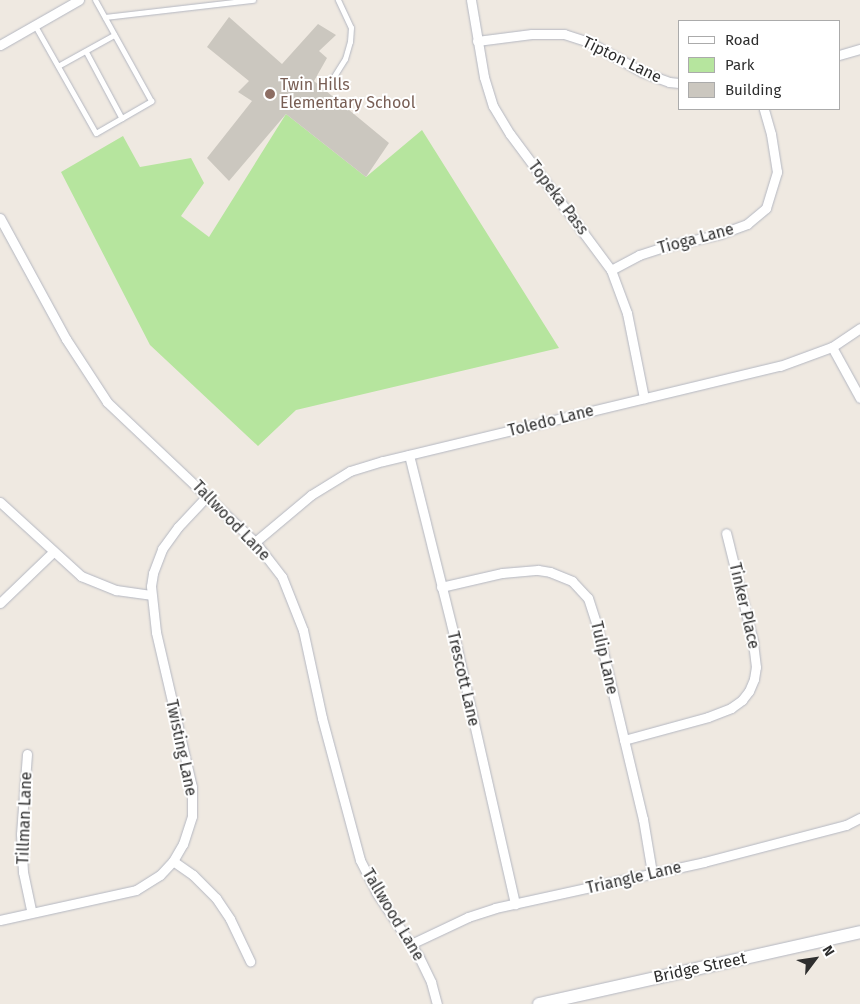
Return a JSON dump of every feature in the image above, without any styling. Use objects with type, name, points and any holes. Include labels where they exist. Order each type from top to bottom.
[{"type":"main road","name":"Bridge Street","points":[[539,1004],[860,932]]},
{"type":"street","points":[[0,45],[79,0]]},
{"type":"street","name":"Topeka Pass","points":[[471,0],[484,77],[493,106],[510,134],[611,270],[627,312],[644,398]]},
{"type":"street","name":"Tipton Lane","points":[[477,41],[532,34],[564,34],[589,42],[642,72],[669,82],[678,83]]},
{"type":"street","points":[[840,55],[860,49]]},
{"type":"street","name":"Tioga Lane","points":[[611,270],[639,255],[720,234],[748,224],[766,208],[777,172],[764,110]]},
{"type":"street","name":"Tallwood Lane","points":[[0,218],[66,339],[107,402],[256,542],[282,578],[300,621],[349,825],[360,860],[376,892],[411,944],[431,982],[437,1004]]},
{"type":"street","name":"Toledo Lane","points":[[256,542],[311,495],[336,478],[366,466],[798,361],[832,347],[860,328]]},
{"type":"street","points":[[832,347],[860,398]]},
{"type":"street","name":"Trescott Lane","points":[[409,455],[487,778],[515,904]]},
{"type":"street","name":"Twisting Lane","points":[[0,920],[136,890],[160,875],[173,861],[188,830],[193,801],[189,770],[161,657],[151,595],[153,573],[162,549],[178,527],[208,495]]},
{"type":"street","points":[[0,502],[70,568],[93,582],[116,590],[151,595]]},
{"type":"street","name":"Tinker Place","points":[[624,740],[708,717],[731,708],[742,700],[749,691],[756,667],[753,641],[726,533]]},
{"type":"street","points":[[0,604],[53,552]]},
{"type":"street","name":"Tulip Lane","points":[[441,586],[502,573],[538,570],[561,576],[581,588],[588,598],[596,622],[643,819],[652,873]]},
{"type":"street","name":"Tillman Lane","points":[[27,754],[21,834],[23,872],[31,912]]},
{"type":"street","name":"Triangle Lane","points":[[411,944],[481,912],[816,833],[846,825],[860,818]]},
{"type":"street","points":[[173,861],[193,875],[216,898],[230,919],[250,961]]},
{"type":"lane","points":[[35,25],[96,133],[151,102],[95,0]]},
{"type":"lane","points":[[105,17],[253,0]]},
{"type":"lane","points":[[333,78],[345,59],[350,42],[351,28],[338,0]]},
{"type":"lane","points":[[58,66],[114,35]]},
{"type":"lane","points":[[86,51],[122,118]]},
{"type":"green space","points":[[286,114],[366,177],[422,130],[559,348],[296,410],[258,446],[150,345],[61,172],[123,136],[140,167],[191,158],[204,183],[181,216],[209,237]]},
{"type":"building","name":"Twin Hills Elementary School","points":[[229,17],[282,64],[318,24],[336,35],[319,51],[327,58],[314,81],[389,143],[366,177],[286,114],[229,181],[207,158],[252,101],[238,92],[249,81],[207,47]]},
{"type":"place","name":"Twin Hills Elementary School","points":[[270,94]]}]
